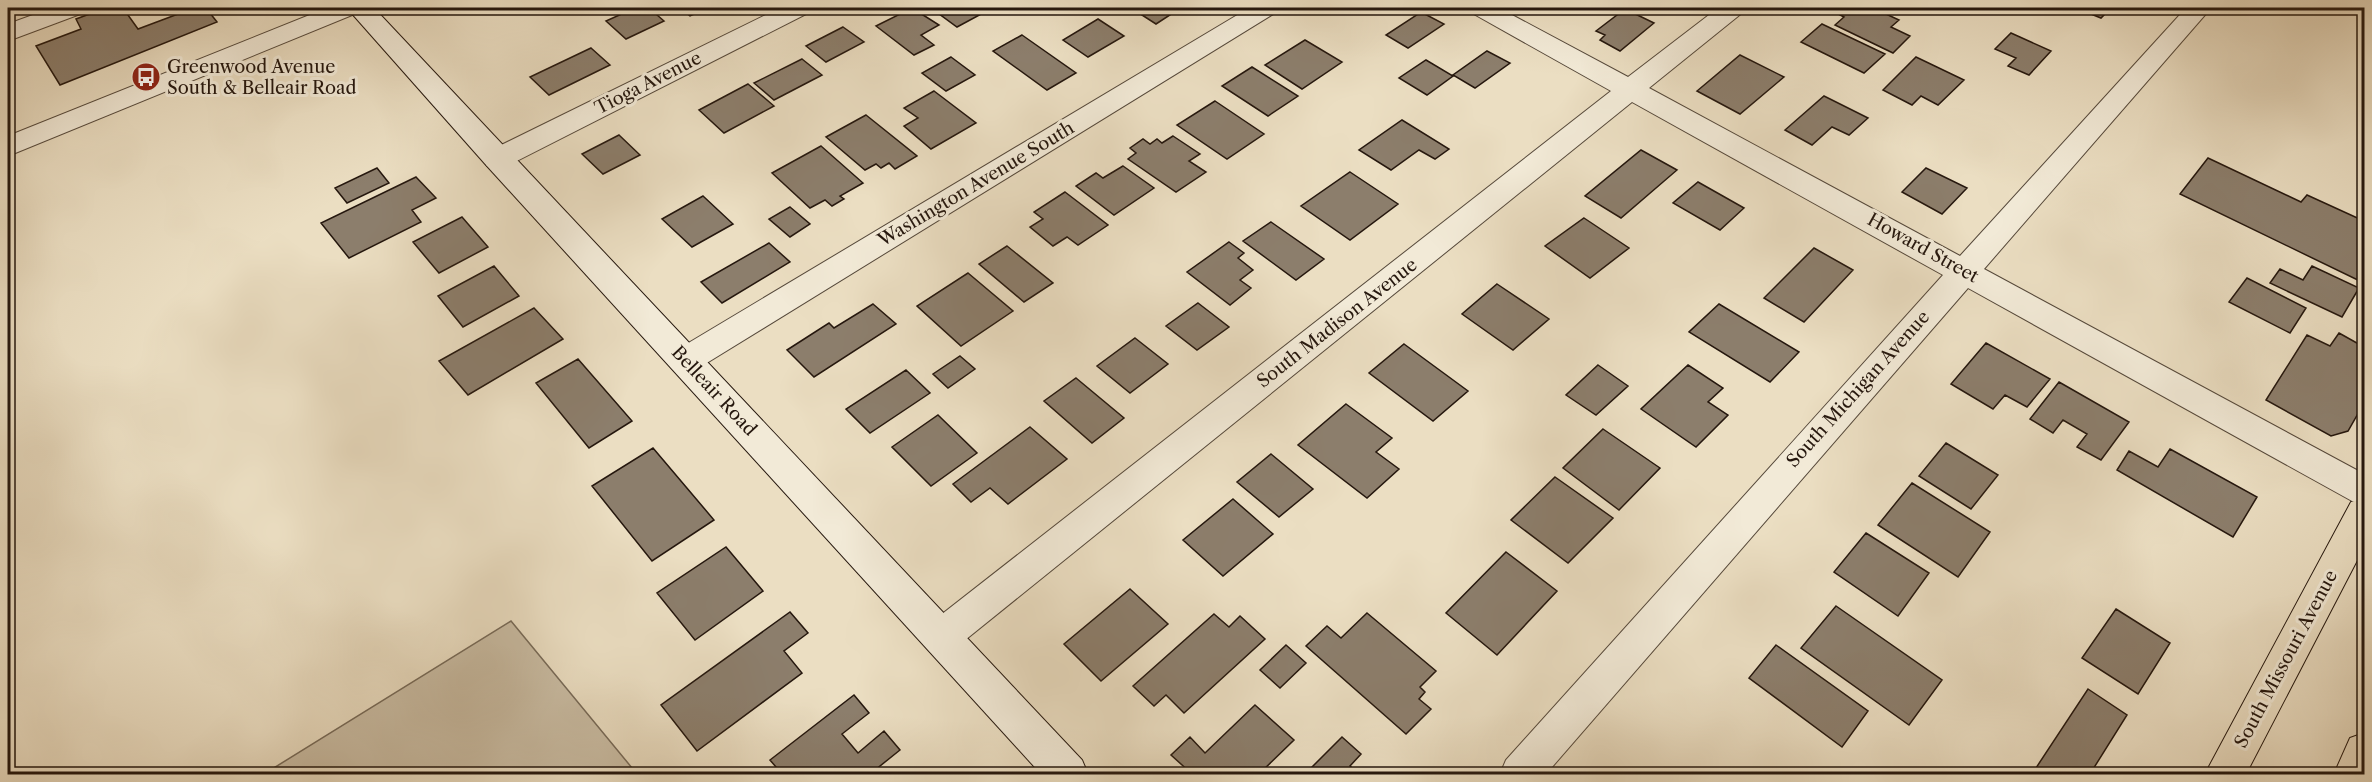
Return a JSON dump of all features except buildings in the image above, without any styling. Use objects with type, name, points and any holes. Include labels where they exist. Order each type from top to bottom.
[{"type":"main road","name":"South Missouri Avenue","points":[[2225,774],[2364,513]]},
{"type":"main road","points":[[2354,774],[2364,752]]},
{"type":"street","points":[[8,33],[74,8]]},
{"type":"street","points":[[8,147],[348,8]]},
{"type":"street","name":"Belleair Road","points":[[360,8],[497,159],[1068,774]]},
{"type":"street","name":"Tioga Avenue","points":[[497,159],[798,8]]},
{"type":"street","name":"Washington Avenue South","points":[[686,360],[1266,8]]},
{"type":"street","name":"Howard Street","points":[[1481,8],[1964,270],[2364,491]]},
{"type":"street","name":"South Madison Avenue","points":[[942,637],[1733,8]]},
{"type":"street","name":"South Michigan Avenue","points":[[1520,774],[1964,270],[2199,8]]},
{"type":"shaded area","points":[[511,621],[637,774],[264,774]]},
{"type":"place","name":"Greenwood Avenue South & Belleair Road","points":[[146,77]]}]
